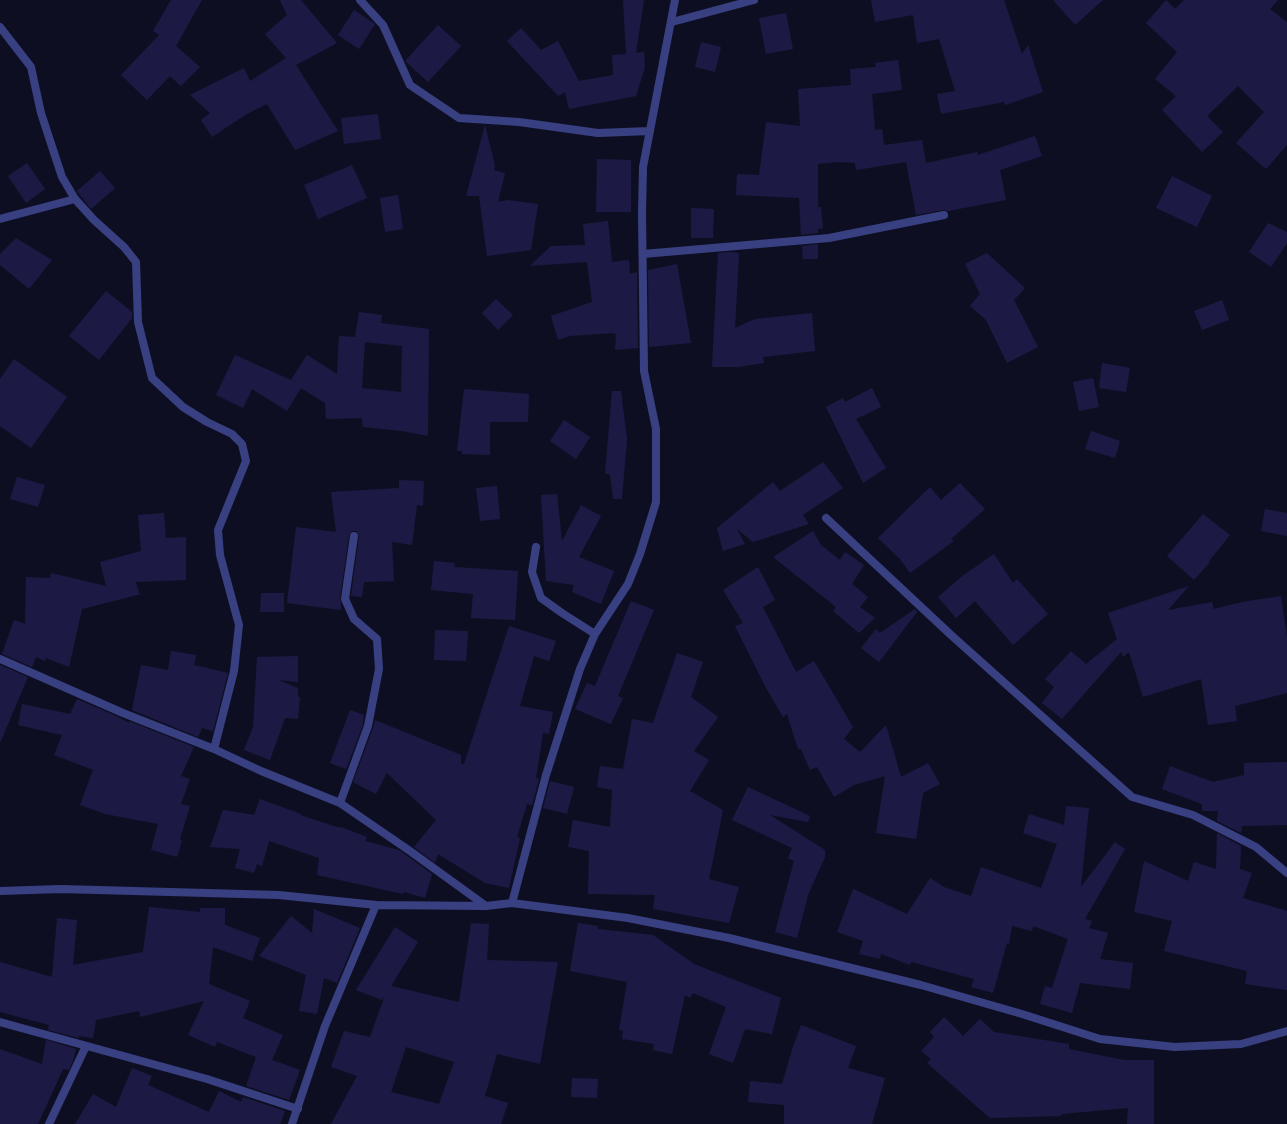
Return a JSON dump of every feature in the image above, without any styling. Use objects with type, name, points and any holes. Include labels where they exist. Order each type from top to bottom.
[{"type":"street","points":[[360,0],[383,25],[410,85],[459,118],[519,122],[598,133],[650,131]]},
{"type":"street","points":[[512,902],[546,775],[580,669],[595,634],[628,584],[640,554],[656,502],[656,429],[644,370],[642,213],[643,167],[675,0]]},
{"type":"street","points":[[672,22],[754,0]]},
{"type":"street","points":[[0,27],[31,67],[41,113],[62,177],[75,199],[94,220],[124,247],[136,262],[138,322],[152,378],[183,407],[207,422],[232,434],[242,444],[246,461],[218,530],[220,555],[239,625],[234,671],[214,749]]},
{"type":"street","points":[[0,219],[75,199]]},
{"type":"street","points":[[643,254],[829,238],[944,215]]},
{"type":"street","points":[[826,518],[951,635],[1132,797],[1193,815],[1256,847],[1287,873]]},
{"type":"street","points":[[340,803],[368,726],[379,669],[377,639],[354,619],[345,599],[354,536]]},
{"type":"street","points":[[536,547],[532,572],[541,598],[595,634]]},
{"type":"street","points":[[0,659],[123,713],[214,749],[261,771],[340,803],[486,906]]},
{"type":"street","points":[[0,891],[61,889],[280,895],[376,905],[486,906],[512,902],[628,918],[729,938],[921,985],[1022,1014],[1100,1039],[1175,1047],[1226,1045],[1241,1044],[1287,1031]]},
{"type":"street","points":[[292,1124],[325,1026],[376,905]]},
{"type":"street","points":[[0,1022],[207,1079],[298,1109]]},
{"type":"street","points":[[49,1124],[86,1046]]},
{"type":"building","points":[[171,0],[202,0],[176,46],[200,67],[181,86],[170,76],[147,100],[121,75],[159,35],[153,31]]},
{"type":"building","points":[[280,0],[301,0],[337,43],[296,65],[338,131],[295,150],[267,104],[245,115],[212,137],[201,120],[210,113],[190,95],[244,68],[250,81],[286,58],[265,34],[287,15]]},
{"type":"building","points":[[623,0],[644,0],[636,53],[644,52],[645,67],[636,96],[569,109],[565,92],[558,96],[507,41],[521,28],[541,50],[558,41],[579,81],[613,75],[612,55],[626,54]]},
{"type":"building","points":[[871,0],[1004,0],[1022,54],[1028,45],[1043,92],[1005,105],[1004,102],[941,114],[937,94],[955,91],[939,39],[917,43],[913,15],[875,22]]},
{"type":"building","points":[[1053,0],[1103,0],[1075,25]]},
{"type":"building","points":[[1166,0],[1175,9],[1184,0],[1278,0],[1270,9],[1287,22],[1287,145],[1266,169],[1236,143],[1264,112],[1238,86],[1207,116],[1223,132],[1202,152],[1162,110],[1176,96],[1155,79],[1177,52],[1146,23]]},
{"type":"building","points":[[354,10],[375,24],[359,49],[338,35]]},
{"type":"building","points":[[786,13],[793,49],[766,54],[759,18]]},
{"type":"building","points":[[438,25],[461,46],[428,82],[405,61]]},
{"type":"building","points":[[701,42],[721,47],[715,72],[695,67]]},
{"type":"building","points":[[898,60],[902,90],[872,94],[875,130],[882,129],[884,145],[922,140],[926,163],[977,152],[978,155],[1035,136],[1042,156],[1000,170],[1006,200],[948,211],[943,210],[916,215],[906,162],[856,170],[855,163],[837,162],[818,164],[818,207],[821,207],[823,228],[818,229],[818,233],[801,235],[799,198],[736,195],[737,174],[759,175],[766,122],[800,126],[798,89],[851,85],[850,69],[876,67],[875,63]]},
{"type":"building","points":[[378,114],[381,139],[344,144],[341,118]]},
{"type":"building","points":[[485,125],[495,166],[494,170],[505,173],[498,202],[508,200],[538,204],[531,250],[487,256],[479,196],[466,196]]},
{"type":"building","points":[[597,159],[631,160],[631,212],[596,212]]},
{"type":"building","points":[[27,163],[45,189],[26,203],[8,176]]},
{"type":"building","points":[[352,165],[367,198],[318,219],[304,185]]},
{"type":"building","points":[[100,171],[115,188],[91,209],[77,191]]},
{"type":"building","points":[[1172,176],[1212,196],[1197,227],[1156,208]]},
{"type":"building","points":[[398,195],[403,229],[385,232],[380,198]]},
{"type":"building","points":[[691,208],[714,209],[713,238],[691,238]]},
{"type":"building","points":[[608,221],[612,262],[629,260],[630,274],[637,272],[638,348],[615,350],[616,334],[614,333],[569,336],[558,340],[551,316],[592,302],[587,262],[530,266],[551,246],[585,245],[583,224]]},
{"type":"building","points":[[1268,223],[1287,232],[1287,243],[1271,267],[1249,252]]},
{"type":"building","points":[[16,238],[52,260],[29,289],[0,265],[0,254]]},
{"type":"building","points":[[818,244],[818,259],[803,259],[802,246]]},
{"type":"building","points":[[718,253],[739,253],[735,328],[755,319],[812,313],[815,351],[763,357],[764,363],[738,367],[712,367]]},
{"type":"building","points":[[987,253],[1025,288],[1014,300],[1038,347],[1007,363],[986,320],[970,306],[980,294],[965,264]]},
{"type":"building","points":[[677,264],[691,343],[649,347],[648,270]]},
{"type":"building","points":[[106,291],[132,312],[132,318],[99,360],[69,336]]},
{"type":"building","points":[[496,299],[513,315],[498,330],[482,313]]},
{"type":"building","points":[[1222,300],[1229,320],[1202,330],[1194,311]]},
{"type":"building","points":[[359,312],[382,315],[381,323],[429,329],[428,436],[402,431],[363,427],[362,418],[326,419],[325,403],[301,388],[287,411],[252,389],[243,408],[216,395],[235,355],[291,380],[307,355],[337,374],[339,336],[355,337]],"holes":[[[365,342],[402,346],[401,392],[362,388]]]},
{"type":"building","points":[[14,359],[67,397],[31,448],[0,426],[0,379]]},
{"type":"building","points":[[1102,363],[1130,368],[1126,392],[1099,388]]},
{"type":"building","points":[[1093,378],[1099,407],[1079,411],[1073,382]]},
{"type":"building","points":[[872,388],[881,407],[856,419],[886,468],[863,483],[826,407],[843,398],[845,402]]},
{"type":"building","points":[[464,389],[529,394],[528,422],[490,422],[490,455],[462,454],[462,451],[457,451]]},
{"type":"building","points":[[612,391],[621,391],[627,439],[622,499],[613,499],[610,474],[605,474]]},
{"type":"building","points":[[564,420],[590,437],[576,459],[550,441]]},
{"type":"building","points":[[1091,431],[1120,441],[1115,458],[1085,449]]},
{"type":"building","points":[[823,462],[843,488],[803,515],[809,524],[753,542],[737,529],[745,544],[723,551],[717,528],[773,482],[780,491]]},
{"type":"building","points":[[17,477],[45,485],[38,507],[10,499]]},
{"type":"building","points":[[399,480],[424,481],[423,506],[417,505],[412,545],[392,542],[394,581],[364,582],[362,597],[351,596],[359,536],[357,531],[352,531],[349,535],[340,598],[341,610],[287,603],[296,527],[336,532],[331,492],[399,488]]},
{"type":"building","points":[[960,483],[985,509],[951,539],[954,541],[910,573],[900,559],[878,538],[930,487],[941,500]]},
{"type":"building","points":[[497,486],[500,519],[480,521],[476,488]]},
{"type":"building","points":[[557,494],[562,541],[581,505],[601,516],[579,557],[614,571],[601,604],[572,592],[574,585],[546,581],[541,495]]},
{"type":"building","points":[[1265,509],[1287,513],[1287,536],[1261,531]]},
{"type":"building","points":[[164,513],[166,538],[186,537],[186,580],[136,582],[139,593],[141,594],[82,609],[69,667],[46,658],[45,661],[36,657],[32,667],[2,654],[14,620],[25,624],[26,577],[50,578],[51,573],[106,586],[100,562],[141,551],[138,515]]},
{"type":"building","points":[[1203,514],[1230,535],[1209,561],[1210,562],[1194,580],[1167,556]]},
{"type":"building","points":[[813,531],[821,545],[840,560],[845,552],[864,565],[852,584],[868,597],[860,607],[875,618],[859,633],[833,611],[836,607],[773,557]]},
{"type":"building","points":[[994,554],[1013,583],[1017,579],[1048,614],[1013,645],[975,601],[956,618],[938,597],[961,577]]},
{"type":"building","points":[[434,561],[455,563],[454,567],[518,571],[515,620],[471,618],[473,594],[431,590]]},
{"type":"building","points":[[758,567],[775,600],[763,607],[796,672],[814,661],[853,727],[844,739],[860,752],[886,725],[901,777],[928,763],[940,784],[923,793],[916,839],[876,833],[885,776],[854,785],[834,797],[817,767],[810,770],[801,749],[798,749],[787,714],[783,717],[766,688],[735,626],[743,623],[723,590]]},
{"type":"building","points":[[1189,586],[1168,610],[1212,602],[1214,609],[1242,602],[1281,596],[1287,637],[1287,693],[1235,706],[1237,721],[1208,725],[1201,679],[1143,697],[1129,652],[1123,657],[1121,652],[1062,719],[1042,703],[1054,687],[1045,679],[1071,651],[1086,664],[1117,639],[1108,613]]},
{"type":"building","points":[[261,593],[284,593],[284,612],[260,612]]},
{"type":"building","points":[[631,601],[654,610],[618,696],[623,698],[611,724],[575,709],[587,683],[595,686]]},
{"type":"building","points":[[915,609],[917,612],[879,662],[861,648],[876,629],[880,633]]},
{"type":"building","points":[[509,626],[556,641],[549,661],[534,656],[520,706],[553,712],[549,734],[543,733],[536,778],[539,779],[532,805],[527,804],[517,837],[520,838],[509,888],[485,883],[438,854],[435,863],[414,847],[436,820],[387,773],[376,794],[353,782],[375,720],[461,755],[461,764],[464,764]]},
{"type":"building","points":[[435,630],[468,631],[466,661],[434,660]]},
{"type":"building","points":[[171,651],[196,655],[194,665],[228,673],[213,731],[202,728],[198,737],[132,710],[141,665],[168,670]]},
{"type":"building","points":[[677,653],[703,662],[691,697],[718,717],[694,751],[709,760],[690,791],[723,810],[709,879],[739,887],[729,923],[653,909],[655,895],[588,894],[589,851],[568,847],[573,820],[610,827],[612,790],[597,787],[600,766],[623,769],[632,719],[653,723]]},
{"type":"building","points":[[298,656],[298,682],[278,680],[298,688],[298,697],[300,697],[298,719],[285,718],[270,760],[244,750],[253,727],[257,657]]},
{"type":"building","points":[[0,665],[28,677],[0,743]]},
{"type":"building","points":[[77,699],[129,723],[129,721],[194,747],[181,776],[190,779],[181,804],[190,806],[180,839],[182,840],[177,857],[151,850],[158,824],[105,814],[80,805],[93,770],[54,755],[62,735],[18,725],[22,704],[70,714]]},
{"type":"building","points":[[350,710],[364,715],[363,725],[346,769],[330,763]]},
{"type":"building","points":[[1287,762],[1287,825],[1242,826],[1241,833],[1217,821],[1218,811],[1202,811],[1202,804],[1162,789],[1170,766],[1213,782],[1244,775],[1244,763]]},
{"type":"building","points":[[550,781],[574,787],[567,814],[543,808]]},
{"type":"building","points":[[748,787],[810,816],[808,822],[770,815],[825,850],[825,857],[808,895],[797,938],[775,932],[794,861],[788,858],[792,848],[732,820]]},
{"type":"building","points":[[260,799],[301,814],[300,815],[340,828],[341,827],[367,837],[365,841],[399,850],[432,874],[425,898],[404,892],[403,894],[317,875],[319,858],[269,841],[262,866],[257,864],[254,873],[235,868],[240,849],[210,847],[223,810],[254,815]]},
{"type":"building","points":[[1066,806],[1089,808],[1081,887],[1115,842],[1125,849],[1085,919],[1092,921],[1089,928],[1108,933],[1100,959],[1133,963],[1130,989],[1080,983],[1072,1013],[1040,1004],[1045,986],[1052,988],[1068,939],[1033,926],[1032,931],[1012,926],[1009,944],[1007,943],[993,993],[971,987],[974,979],[911,962],[910,965],[881,954],[880,959],[859,954],[863,941],[837,932],[853,889],[907,914],[930,878],[944,887],[971,896],[981,867],[1041,888],[1057,844],[1023,833],[1029,814],[1064,825]]},
{"type":"building","points":[[1217,833],[1241,846],[1240,869],[1252,873],[1243,898],[1287,911],[1287,990],[1245,984],[1247,971],[1164,951],[1172,921],[1134,912],[1144,861],[1188,881],[1194,862],[1216,869]]},
{"type":"building","points":[[149,907],[200,912],[200,908],[225,908],[225,925],[260,938],[252,961],[213,947],[209,984],[250,1001],[243,1018],[283,1035],[272,1060],[300,1070],[289,1100],[246,1086],[256,1057],[217,1042],[215,1047],[188,1035],[204,1001],[140,1017],[139,1011],[96,1020],[93,1038],[79,1036],[79,1038],[48,1030],[49,1025],[0,1012],[0,962],[52,977],[57,918],[77,920],[73,965],[143,952]]},
{"type":"building","points":[[314,909],[360,928],[337,983],[324,978],[317,1014],[299,1011],[306,975],[259,956],[291,916],[312,933]]},
{"type":"building","points":[[471,923],[489,924],[487,960],[558,962],[540,1064],[497,1054],[485,1096],[508,1103],[501,1124],[331,1124],[357,1076],[331,1067],[344,1031],[370,1037],[385,995],[382,1000],[356,990],[395,927],[418,942],[391,986],[459,1002]],"holes":[[[406,1047],[454,1062],[439,1104],[391,1092]]]},
{"type":"building","points":[[578,923],[598,926],[598,929],[653,935],[694,964],[781,998],[772,1034],[745,1029],[733,1063],[709,1054],[726,1007],[693,993],[690,998],[685,995],[672,1054],[653,1050],[654,1044],[622,1039],[623,1031],[619,1030],[627,982],[570,971]]},
{"type":"building","points":[[944,1017],[963,1036],[980,1019],[994,1032],[1069,1044],[1069,1049],[1124,1060],[1154,1060],[1154,1124],[1127,1124],[1128,1108],[1061,1114],[1061,1116],[990,1118],[927,1063],[931,1059],[921,1051],[934,1037],[930,1032]]},
{"type":"building","points":[[801,1025],[856,1046],[848,1068],[885,1078],[872,1124],[784,1124],[784,1105],[748,1102],[750,1081],[782,1084]]},
{"type":"building","points":[[46,1040],[76,1049],[69,1070],[63,1069],[38,1124],[0,1124],[0,1049],[42,1064]]},
{"type":"building","points":[[132,1068],[152,1076],[148,1085],[209,1112],[219,1091],[241,1102],[243,1097],[285,1111],[280,1124],[75,1124],[93,1094],[116,1107]]},
{"type":"building","points":[[572,1078],[598,1079],[597,1098],[571,1097]]}]
